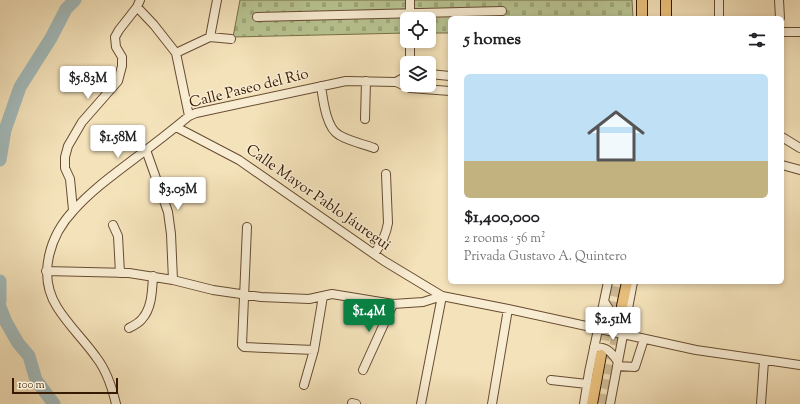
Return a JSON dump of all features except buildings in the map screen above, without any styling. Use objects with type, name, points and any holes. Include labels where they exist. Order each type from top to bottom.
[{"type":"main road","points":[[642,0],[642,16]]},
{"type":"main road","points":[[666,0],[666,16]]},
{"type":"main road","points":[[625,309],[627,284]]},
{"type":"main road","points":[[592,404],[601,355]]},
{"type":"street","points":[[210,37],[217,0]]},
{"type":"street","points":[[410,0],[410,12]]},
{"type":"street","points":[[719,0],[719,16]]},
{"type":"street","points":[[779,0],[780,16]]},
{"type":"street","points":[[73,210],[70,179],[65,168],[65,157],[68,146],[82,122],[118,80],[122,66],[122,56],[116,47],[115,37],[138,4],[176,53],[189,116]]},
{"type":"street","points":[[436,15],[502,11]]},
{"type":"street","points":[[257,17],[400,16]]},
{"type":"street","points":[[784,32],[800,32]]},
{"type":"street","points":[[176,53],[210,37],[231,39]]},
{"type":"street","points":[[436,75],[448,76]]},
{"type":"street","name":"Calle Paseo del Río","points":[[396,82],[400,80]]},
{"type":"street","name":"Calle Paseo del Río","points":[[116,404],[111,383],[104,370],[96,357],[57,307],[48,285],[46,271],[51,248],[64,222],[73,210],[98,186],[189,116],[196,113],[346,81],[396,82],[400,83]]},
{"type":"street","points":[[364,119],[366,82]]},
{"type":"street","points":[[321,86],[324,105],[331,127],[338,134],[374,148]]},
{"type":"street","name":"Calle Paseo del Río","points":[[436,90],[448,91]]},
{"type":"street","name":"Calle Mayor Pablo Jáuregui","points":[[176,127],[239,160],[374,254],[442,296]]},
{"type":"street","points":[[784,138],[800,148]]},
{"type":"street","points":[[146,150],[168,212],[171,234],[173,280]]},
{"type":"street","points":[[784,166],[800,170]]},
{"type":"street","points":[[374,254],[380,245],[388,223],[386,174]]},
{"type":"street","points":[[113,225],[118,236],[120,273]]},
{"type":"street","points":[[247,227],[242,347],[314,350]]},
{"type":"street","points":[[46,271],[120,273],[153,276],[213,290],[244,295],[309,299],[332,294],[393,304],[423,302],[442,296],[696,350],[800,365]]},
{"type":"street","points":[[129,328],[142,320],[148,310],[151,299],[153,276]]},
{"type":"street","points":[[584,404],[608,284]]},
{"type":"street","points":[[604,301],[613,314],[622,315],[632,284]]},
{"type":"street","points":[[304,385],[314,350],[324,296]]},
{"type":"street","points":[[421,404],[442,296]]},
{"type":"street","points":[[363,370],[393,304]]},
{"type":"street","points":[[492,404],[508,309]]},
{"type":"street","points":[[610,404],[623,335],[625,309]]},
{"type":"street","points":[[617,364],[635,367],[644,339]]},
{"type":"street","points":[[594,347],[606,348],[614,355],[617,364]]},
{"type":"street","points":[[761,404],[764,361]]},
{"type":"street","points":[[552,380],[587,384]]},
{"type":"green space","points":[[240,0],[632,0],[633,16],[448,16],[448,33],[436,33],[436,12],[400,12],[400,33],[233,37]]},
{"type":"waterway","points":[[0,160],[5,130],[20,87],[51,38],[66,9],[75,0]]},
{"type":"waterway","points":[[0,281],[0,301]]},
{"type":"waterway","points":[[0,307],[6,322],[18,343],[29,356],[36,380],[54,404]]},
{"type":"tunnel","points":[[601,355],[616,284]]},
{"type":"tunnel","points":[[603,404],[622,306]]}]
